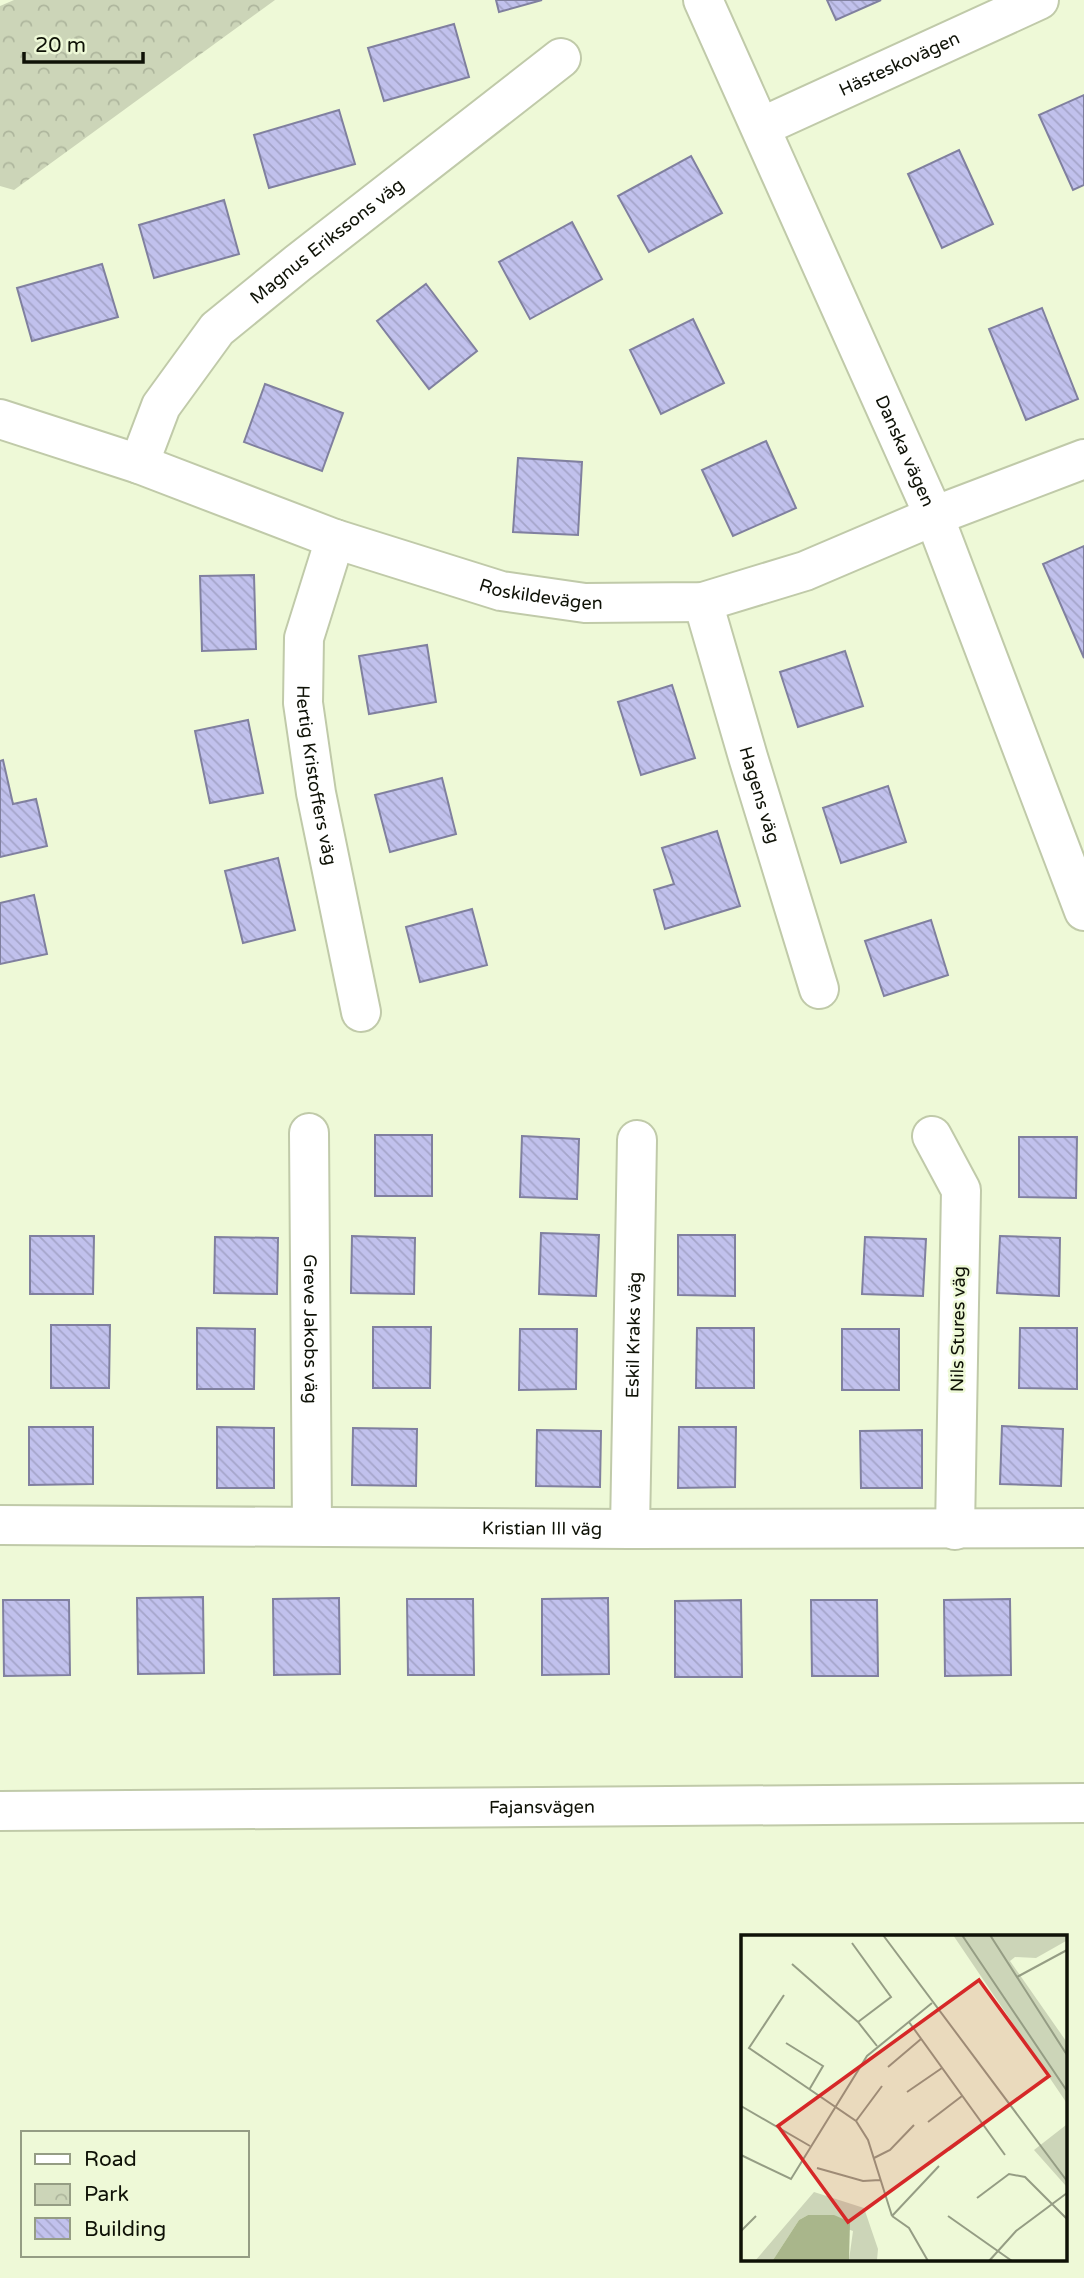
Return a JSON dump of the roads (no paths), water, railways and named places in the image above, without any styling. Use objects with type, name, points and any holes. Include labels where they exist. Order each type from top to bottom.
[{"type":"street","name":"Danska vägen","points":[[703,0],[934,516],[1084,911]]},
{"type":"street","name":"Hästeskovägen","points":[[761,127],[1039,0]]},
{"type":"street","name":"Magnus Erikssons väg","points":[[139,464],[161,406],[217,329],[561,58]]},
{"type":"street","name":"Roskildevägen","points":[[0,419],[139,464],[335,539],[501,591],[586,603],[703,602],[805,571],[934,516],[1084,459]]},
{"type":"street","name":"Hertig Kristoffers väg","points":[[335,539],[304,638],[303,703],[316,793],[361,1012]]},
{"type":"street","name":"Hagens väg","points":[[703,602],[819,989]]},
{"type":"street","name":"Greve Jakobs väg","points":[[309,1133],[312,1527]]},
{"type":"street","name":"Nils Stures väg","points":[[932,1136],[961,1190],[955,1530]]},
{"type":"street","name":"Eskil Kraks väg","points":[[630,1529],[637,1140]]},
{"type":"street","name":"Kristian III väg","points":[[0,1525],[955,1530],[1084,1528]]},
{"type":"street","name":"Fajansvägen","points":[[0,1811],[1084,1803]]}]
